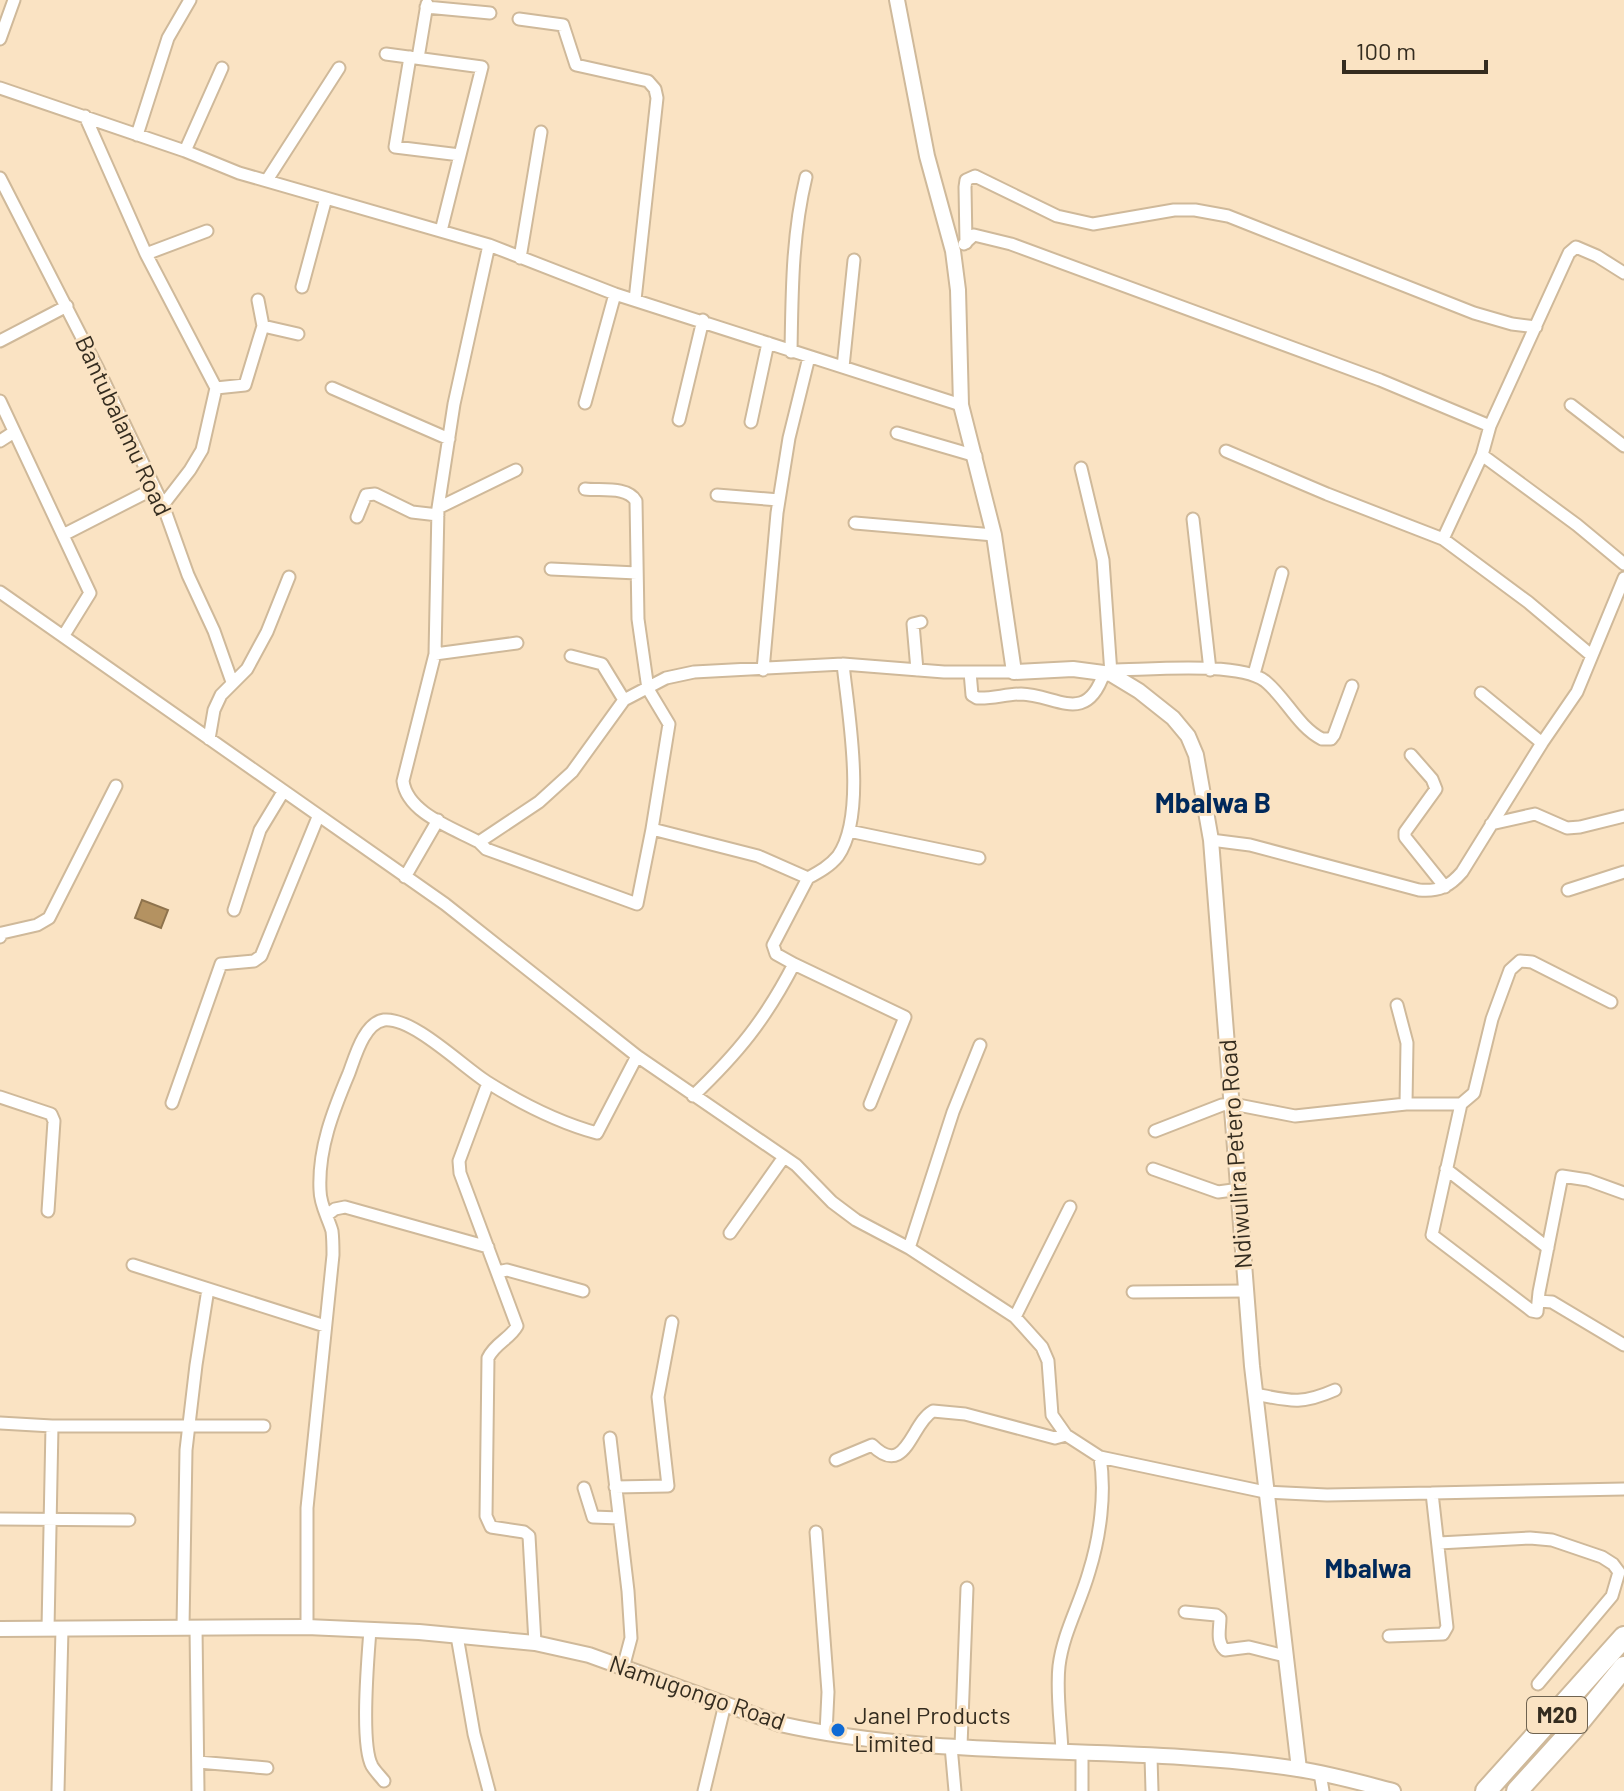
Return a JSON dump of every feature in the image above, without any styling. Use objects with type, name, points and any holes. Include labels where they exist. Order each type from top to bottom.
[{"type":"highway","name":"M20","points":[[1486,1791],[1624,1637]]},
{"type":"highway","name":"M20","points":[[1517,1791],[1624,1667]]},
{"type":"street","points":[[0,39],[14,0]]},
{"type":"street","points":[[137,135],[168,38],[190,0]]},
{"type":"street","points":[[897,0],[927,156],[960,247]]},
{"type":"street","points":[[460,155],[395,147],[427,4],[490,13]]},
{"type":"street","points":[[519,19],[563,25],[576,65],[648,81],[655,89],[657,98],[635,300]]},
{"type":"street","points":[[386,54],[482,67],[441,231]]},
{"type":"street","points":[[185,151],[222,68]]},
{"type":"street","points":[[267,180],[339,68]]},
{"type":"street","points":[[0,88],[267,180],[489,245],[615,294],[961,405]]},
{"type":"street","points":[[85,116],[146,254],[216,388],[202,450],[163,505]]},
{"type":"street","points":[[520,258],[541,132]]},
{"type":"street","points":[[479,842],[539,802],[572,772],[624,700],[677,674],[843,664],[917,670],[1014,672],[994,535],[961,405],[958,290],[966,180],[975,176],[1057,216],[1093,224],[1174,210],[1228,216],[1474,313],[1536,327]]},
{"type":"street","points":[[791,352],[793,249],[796,218],[806,177]]},
{"type":"street","name":"Bantubalamu Road","points":[[0,178],[67,306],[163,505],[232,682]]},
{"type":"street","points":[[302,287],[326,198]]},
{"type":"street","points":[[146,254],[207,231]]},
{"type":"street","points":[[960,247],[974,235],[1011,244],[1380,380],[1490,426]]},
{"type":"street","points":[[489,245],[454,404],[438,511],[435,654],[403,781],[405,792],[415,804],[486,849],[637,904],[669,724],[648,689],[638,619],[636,501],[624,492],[585,489]]},
{"type":"street","points":[[1443,539],[1482,455],[1490,426],[1569,253],[1576,247],[1624,273]]},
{"type":"street","points":[[843,367],[854,260]]},
{"type":"street","points":[[585,403],[615,294]]},
{"type":"street","points":[[216,388],[245,385],[263,326],[258,300]]},
{"type":"street","points":[[0,341],[67,306]]},
{"type":"street","points":[[679,420],[703,320]]},
{"type":"street","points":[[263,326],[298,334]]},
{"type":"street","points":[[751,422],[768,343]]},
{"type":"street","points":[[763,670],[779,500],[789,438],[809,357]]},
{"type":"street","points":[[332,388],[449,439]]},
{"type":"street","points":[[0,401],[90,593],[64,635]]},
{"type":"street","points":[[1571,405],[1624,446]]},
{"type":"street","points":[[0,441],[14,432]]},
{"type":"street","points":[[897,433],[976,456]]},
{"type":"street","points":[[1226,451],[1443,539],[1528,602],[1591,655]]},
{"type":"street","points":[[1482,455],[1624,564]]},
{"type":"street","points":[[970,672],[972,695],[977,698],[1021,694],[1068,705],[1079,705],[1087,700],[1109,673],[1103,560],[1081,468]]},
{"type":"street","points":[[357,517],[366,495],[375,494],[412,512],[438,511],[516,470]]},
{"type":"street","points":[[63,535],[155,488]]},
{"type":"street","points":[[717,495],[779,500]]},
{"type":"street","points":[[1193,519],[1210,670]]},
{"type":"street","points":[[855,523],[994,535]]},
{"type":"street","points":[[551,569],[637,573]]},
{"type":"street","points":[[1254,674],[1282,573]]},
{"type":"street","points":[[209,739],[214,710],[221,695],[247,669],[267,632],[289,577]]},
{"type":"street","points":[[1211,840],[1250,845],[1419,890],[1445,887],[1462,872],[1577,692],[1624,578]]},
{"type":"street","points":[[0,592],[445,904],[637,1056],[796,1165],[844,1211],[909,1248],[1015,1317],[1042,1347],[1048,1361],[1052,1415],[1066,1435],[1100,1457],[1265,1492],[1327,1495],[1624,1489]]},
{"type":"street","points":[[917,670],[913,624],[921,622]]},
{"type":"street","points":[[435,654],[517,643]]},
{"type":"street","points":[[571,656],[602,664],[624,700]]},
{"type":"street","points":[[843,664],[853,748],[849,831],[837,857],[826,868],[808,878],[773,945],[776,954],[794,964],[905,1017],[870,1104]]},
{"type":"street","name":"Ndiwulira Petero Road","points":[[1014,672],[1073,669],[1109,673],[1139,691],[1173,718],[1188,736],[1196,755],[1211,840],[1240,1189],[1245,1291],[1265,1492],[1299,1769]]},
{"type":"street","points":[[1109,673],[1210,670],[1254,674],[1268,683],[1310,731],[1322,739],[1331,739],[1334,735],[1352,686]]},
{"type":"street","points":[[1481,693],[1542,743]]},
{"type":"street","points":[[1411,755],[1432,779],[1436,789],[1405,832],[1405,837],[1445,887]]},
{"type":"street","points":[[0,937],[2,933],[37,925],[49,918],[116,786]]},
{"type":"street","points":[[234,910],[260,830],[283,792]]},
{"type":"street","points":[[1491,824],[1535,814],[1567,828],[1624,816]]},
{"type":"street","points":[[172,1103],[221,964],[254,961],[261,956],[318,817]]},
{"type":"street","points":[[405,877],[438,820]]},
{"type":"street","points":[[652,829],[758,856],[808,878]]},
{"type":"street","points":[[849,831],[979,858]]},
{"type":"street","points":[[1568,890],[1624,872]]},
{"type":"street","points":[[1611,1002],[1532,962],[1514,963],[1492,1019],[1474,1093],[1461,1104],[1432,1232],[1434,1237],[1535,1313],[1562,1176],[1588,1180],[1624,1193]]},
{"type":"street","points":[[693,1096],[733,1058],[758,1025],[794,964]]},
{"type":"street","points":[[1397,1005],[1407,1043],[1406,1104]]},
{"type":"street","points":[[307,1627],[307,1508],[333,1255],[333,1234],[320,1190],[322,1146],[363,1039],[375,1023],[385,1020],[404,1025],[434,1042],[488,1083],[560,1123],[597,1133],[637,1056]]},
{"type":"street","points":[[909,1248],[953,1112],[980,1045]]},
{"type":"street","points":[[488,1083],[459,1161],[460,1173],[517,1326],[513,1334],[492,1349],[488,1358],[486,1516],[491,1527],[524,1532],[529,1536],[535,1643]]},
{"type":"street","points":[[0,1097],[46,1111],[54,1121],[48,1211]]},
{"type":"street","points":[[1155,1131],[1208,1109],[1233,1104],[1295,1116],[1406,1104],[1461,1104]]},
{"type":"street","points":[[730,1233],[784,1157]]},
{"type":"street","points":[[1153,1169],[1218,1192],[1240,1189]]},
{"type":"street","points":[[1446,1169],[1548,1248]]},
{"type":"street","points":[[327,1215],[345,1207],[488,1247]]},
{"type":"street","points":[[1015,1317],[1070,1207]]},
{"type":"street","points":[[133,1265],[325,1326]]},
{"type":"street","points":[[497,1272],[507,1270],[583,1291]]},
{"type":"street","points":[[198,1791],[185,1489],[189,1426],[208,1289]]},
{"type":"street","points":[[1133,1292],[1245,1291]]},
{"type":"street","points":[[1539,1301],[1552,1302],[1624,1345]]},
{"type":"street","points":[[615,1487],[668,1486],[658,1397],[672,1322]]},
{"type":"street","points":[[1255,1394],[1300,1401],[1335,1390]]},
{"type":"street","points":[[836,1460],[872,1445],[881,1455],[891,1457],[900,1453],[925,1416],[933,1411],[965,1414],[1055,1438],[1066,1435]]},
{"type":"street","points":[[0,1423],[52,1426],[264,1426]]},
{"type":"street","points":[[52,1426],[50,1520],[58,1791]]},
{"type":"street","points":[[610,1438],[631,1638],[623,1668]]},
{"type":"street","points":[[1062,1752],[1059,1667],[1071,1618],[1089,1574],[1096,1543],[1103,1476],[1100,1457]]},
{"type":"street","points":[[584,1488],[593,1517],[619,1518]]},
{"type":"street","points":[[1389,1636],[1434,1636],[1443,1634],[1447,1627],[1432,1493]]},
{"type":"street","points":[[0,1519],[129,1520]]},
{"type":"street","points":[[816,1532],[828,1692],[826,1733]]},
{"type":"street","points":[[1439,1543],[1530,1538],[1552,1540],[1602,1557],[1619,1572],[1612,1596],[1538,1684]]},
{"type":"street","points":[[955,1791],[967,1588]]},
{"type":"street","points":[[1185,1612],[1220,1618],[1219,1636],[1221,1647],[1225,1650],[1249,1647],[1285,1656]]},
{"type":"street","name":"Namugongo Road","points":[[0,1629],[307,1627],[535,1643],[589,1655],[780,1724],[826,1733],[956,1746],[1299,1769],[1393,1791]]},
{"type":"street","points":[[370,1630],[365,1693],[370,1764],[384,1781]]},
{"type":"street","points":[[457,1636],[474,1734],[489,1791]]},
{"type":"street","points":[[704,1791],[725,1704]]},
{"type":"street","points":[[1082,1753],[1082,1791]]},
{"type":"street","points":[[1151,1757],[1152,1791]]},
{"type":"street","points":[[198,1762],[267,1768]]},
{"type":"street","points":[[1320,1773],[1323,1791]]},
{"type":"shaded area","points":[[142,900],[168,910],[161,928],[135,918]]},
{"type":"place","name":"Janel Products Limited","points":[[838,1730]]},
{"type":"district","name":"Mbalwa B","points":[[1213,803]]},
{"type":"district","name":"Mbalwa","points":[[1368,1569]]}]
